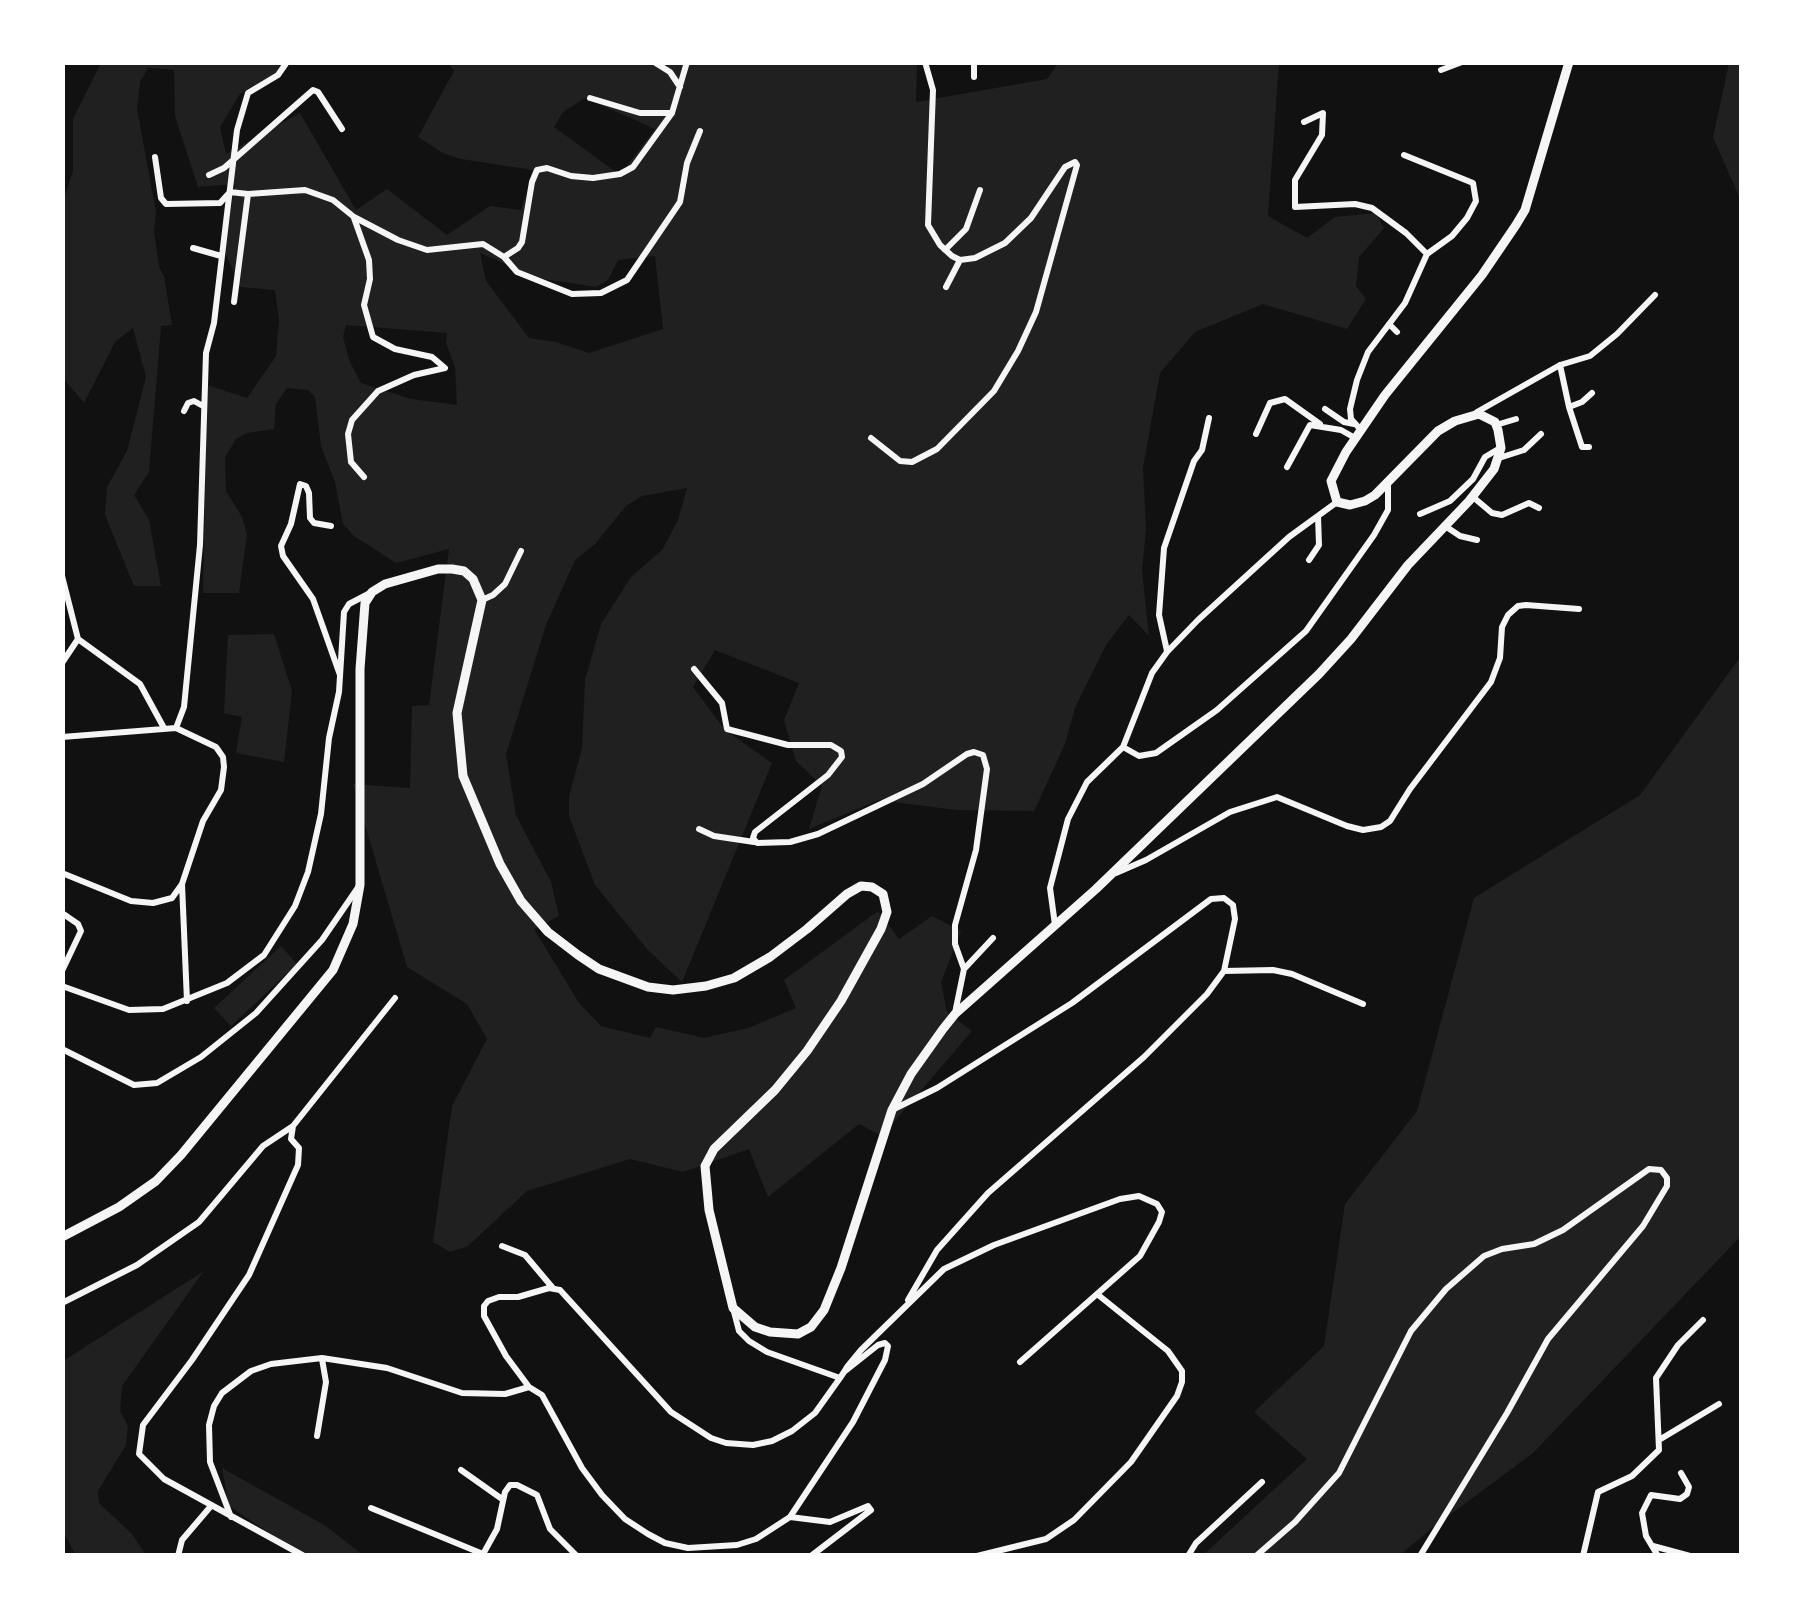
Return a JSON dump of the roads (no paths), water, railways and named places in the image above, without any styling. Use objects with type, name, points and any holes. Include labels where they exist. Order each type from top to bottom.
[{"type":"street","points":[[176,728],[188,687],[196,602],[206,353],[214,324],[241,110],[248,92],[278,74],[287,62]]},
{"type":"street","points":[[654,62],[670,72],[681,88]]},
{"type":"street","points":[[504,257],[522,242],[537,170],[547,168],[584,178],[620,174],[640,160],[672,113],[687,62]]},
{"type":"street","points":[[871,438],[900,461],[912,462],[937,449],[994,392],[1036,312],[1077,165],[1074,162],[1064,167],[1031,218],[1005,243],[975,258],[960,260],[945,250],[928,225],[932,90],[925,62]]},
{"type":"street","points":[[974,62],[974,78]]},
{"type":"street","points":[[1441,70],[1462,62]]},
{"type":"street","points":[[1337,502],[1331,481],[1357,431],[1490,265],[1516,226],[1568,62]]},
{"type":"street","points":[[210,175],[224,168],[313,90],[342,129]]},
{"type":"street","points":[[590,98],[640,113],[672,113]]},
{"type":"street","points":[[1304,122],[1323,113],[1322,135],[1296,180],[1296,207],[1355,204],[1372,208],[1428,254]]},
{"type":"street","points":[[230,192],[305,190],[333,200],[382,234],[427,250],[483,244],[504,257],[517,272],[572,294],[601,293],[627,280],[680,202],[686,163],[700,132]]},
{"type":"street","points":[[1357,431],[1350,409],[1368,352],[1404,303],[1428,254],[1452,236],[1476,200],[1476,187],[1404,155]]},
{"type":"street","points":[[155,156],[166,204],[220,203],[230,192]]},
{"type":"street","points":[[945,250],[966,229],[980,190]]},
{"type":"street","points":[[234,302],[248,194]]},
{"type":"street","points":[[354,217],[369,260],[365,316],[373,337],[395,349],[432,357],[445,368],[414,375],[378,390],[352,420],[348,434],[351,462],[364,476]]},
{"type":"street","points":[[193,248],[220,256]]},
{"type":"street","points":[[946,288],[960,260]]},
{"type":"street","points":[[1056,926],[1050,888],[1068,818],[1087,782],[1124,746],[1143,693],[1167,652],[1261,562],[1318,514],[1337,502],[1350,505],[1365,501],[1438,432],[1560,365],[1599,350],[1654,295]]},
{"type":"street","points":[[1389,324],[1397,332]]},
{"type":"street","points":[[1560,365],[1582,447],[1589,447]]},
{"type":"street","points":[[1569,408],[1592,393]]},
{"type":"street","points":[[1256,434],[1270,403],[1285,400],[1322,424]]},
{"type":"street","points":[[184,412],[188,403],[194,401],[203,406]]},
{"type":"street","points":[[1325,409],[1357,431]]},
{"type":"street","points":[[733,1308],[755,1327],[770,1332],[798,1334],[811,1327],[824,1310],[841,1268],[892,1110],[911,1074],[955,1014],[1110,876],[1319,674],[1408,565],[1473,497],[1500,452],[1496,425],[1480,414],[1462,419]]},
{"type":"street","points":[[1167,652],[1159,615],[1164,548],[1194,462],[1202,450],[1209,418]]},
{"type":"street","points":[[1496,425],[1516,419]]},
{"type":"street","points":[[1287,467],[1310,425],[1357,431]]},
{"type":"street","points":[[1420,514],[1450,501],[1473,479],[1485,457],[1524,450],[1541,434]]},
{"type":"street","points":[[1124,746],[1139,756],[1156,754],[1217,710],[1306,631],[1388,510],[1388,483]]},
{"type":"street","points":[[332,526],[314,523],[310,518],[309,492],[300,484],[282,546],[283,556],[313,599],[340,676]]},
{"type":"street","points":[[1473,497],[1492,513],[1502,515],[1528,503],[1540,508]]},
{"type":"street","points":[[1309,560],[1319,545],[1318,514]]},
{"type":"street","points":[[1445,526],[1460,536],[1477,540]]},
{"type":"street","points":[[482,600],[505,584],[520,552]]},
{"type":"street","points":[[62,986],[129,1010],[164,1009],[245,972],[264,955],[295,906],[317,836],[340,676],[344,612],[349,604],[403,578],[452,569],[464,571],[482,600],[457,713],[463,776],[500,864],[521,900],[548,932],[599,969],[648,987],[673,990],[734,978],[807,930],[846,894],[861,886],[883,894],[887,904],[869,954],[807,1051],[714,1149],[704,1166],[709,1210],[739,1332],[767,1352],[842,1375]]},
{"type":"street","points":[[62,576],[78,639],[140,684],[164,728]]},
{"type":"street","points":[[62,1236],[136,1196],[181,1155],[328,978],[353,924],[360,885],[360,669],[363,613],[372,592]]},
{"type":"street","points":[[1110,876],[1230,812],[1277,798],[1347,826],[1363,830],[1382,828],[1491,682],[1500,658],[1502,626],[1508,615],[1518,606],[1526,605],[1578,609]]},
{"type":"street","points":[[62,663],[78,639]]},
{"type":"street","points":[[694,669],[722,703],[728,729],[788,745],[831,745],[841,751],[840,760],[828,775],[755,832],[755,842]]},
{"type":"street","points":[[62,737],[176,728],[216,748],[224,767],[221,790],[202,821],[182,884],[172,898],[131,901],[62,873]]},
{"type":"street","points":[[699,829],[714,836],[755,842],[790,842],[818,834],[923,784],[967,754],[984,754],[988,769],[976,850],[955,925],[955,944],[964,969],[955,1014]]},
{"type":"street","points":[[182,884],[187,1001]]},
{"type":"street","points":[[62,1048],[134,1085],[157,1084],[256,1013],[322,940],[360,885]]},
{"type":"street","points":[[892,1110],[937,1088],[1072,1003],[1202,904],[1218,897],[1229,900],[1235,912],[1224,970],[1171,1033],[988,1193],[937,1250],[905,1305]]},
{"type":"street","points":[[62,913],[81,930],[62,971]]},
{"type":"street","points":[[964,969],[993,938]]},
{"type":"street","points":[[1224,970],[1292,974],[1363,1004]]},
{"type":"street","points":[[62,1303],[180,1238],[214,1206],[263,1146],[293,1126],[395,998]]},
{"type":"street","points":[[293,1126],[291,1138],[300,1148],[298,1165],[249,1275],[143,1425],[139,1454],[164,1480],[304,1556]]},
{"type":"street","points":[[1256,1556],[1296,1522],[1338,1473],[1401,1348],[1446,1289],[1484,1256],[1534,1244],[1563,1230],[1649,1169],[1661,1170],[1667,1186],[1643,1226],[1548,1338],[1420,1556]]},
{"type":"street","points":[[502,1246],[525,1255],[671,1412],[691,1427],[726,1443],[753,1444],[772,1441],[816,1413],[861,1350],[944,1270],[964,1258],[1120,1200],[1138,1196],[1150,1199],[1162,1212],[1151,1240],[1125,1272],[1072,1313],[1020,1362]]},
{"type":"street","points":[[553,1288],[488,1301],[484,1316],[529,1387],[542,1395],[582,1468],[602,1495],[624,1519],[665,1542],[688,1548],[737,1544],[756,1539],[790,1517],[853,1422],[885,1360],[888,1346],[882,1343],[842,1375]]},
{"type":"street","points":[[977,1556],[1046,1539],[1074,1520],[1131,1462],[1176,1396],[1182,1371],[1168,1351],[1097,1294]]},
{"type":"street","points":[[1583,1556],[1598,1492],[1632,1476],[1659,1450],[1656,1378],[1703,1320]]},
{"type":"street","points":[[231,1517],[207,1444],[214,1406],[236,1380],[251,1370],[322,1358],[387,1368],[462,1393],[504,1394],[529,1387]]},
{"type":"street","points":[[317,1436],[326,1382],[322,1358]]},
{"type":"street","points":[[1658,1440],[1718,1404]]},
{"type":"street","points":[[461,1470],[502,1499]]},
{"type":"street","points":[[1658,1556],[1641,1524],[1646,1502],[1651,1495],[1680,1499],[1687,1494],[1689,1487],[1681,1473]]},
{"type":"street","points":[[1188,1556],[1196,1543],[1262,1482]]},
{"type":"street","points":[[371,1508],[483,1555],[497,1529],[502,1499],[510,1485],[518,1485],[537,1495],[550,1529],[577,1556]]},
{"type":"street","points":[[178,1556],[182,1540],[212,1506]]},
{"type":"street","points":[[790,1517],[830,1522],[868,1506],[870,1510],[811,1556]]},
{"type":"street","points":[[1652,1546],[1690,1556]]}]
